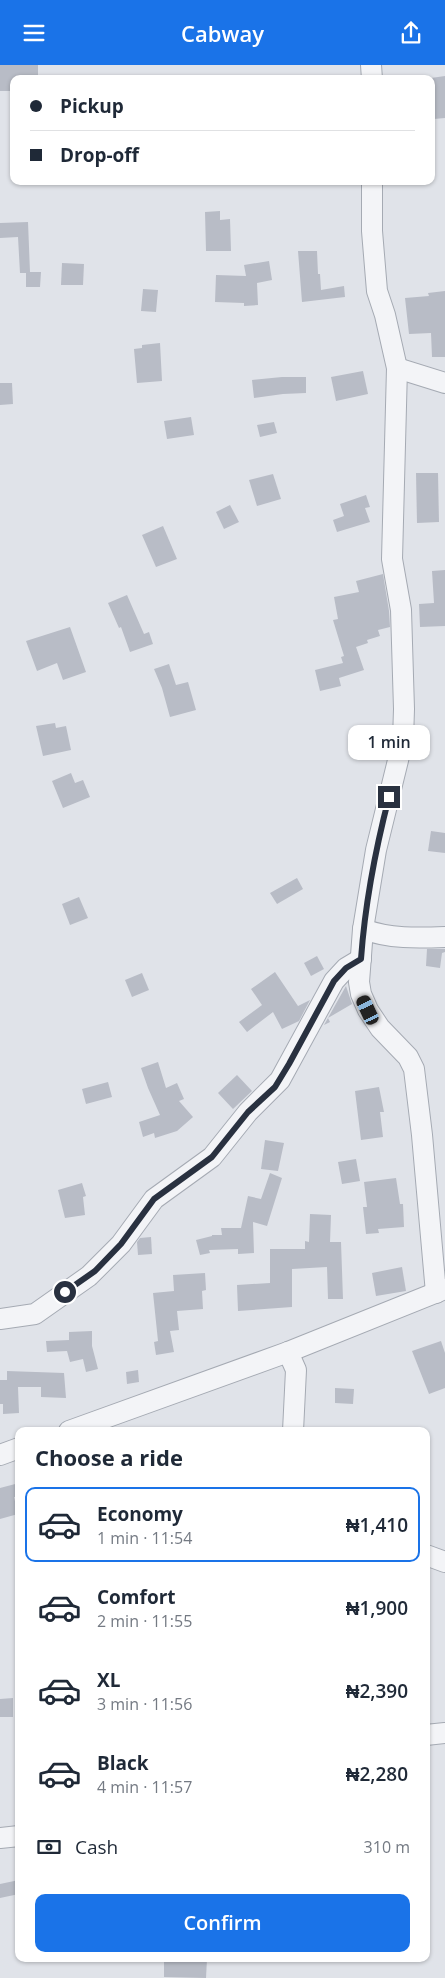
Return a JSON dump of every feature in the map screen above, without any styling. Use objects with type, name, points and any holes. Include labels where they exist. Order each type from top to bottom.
[{"type":"street","points":[[0,1319],[35,1314],[89,1277],[121,1244],[154,1199],[212,1157],[248,1112],[280,1080],[334,981],[351,976],[361,959],[363,929],[376,849],[402,740],[404,709],[401,610],[392,559],[397,368],[385,315],[377,291],[372,231],[372,185]]},
{"type":"street","points":[[397,368],[445,383]]},
{"type":"street","points":[[363,929],[373,933],[409,937],[445,937]]},
{"type":"street","points":[[93,1427],[288,1353],[440,1291],[414,1069],[408,1057],[380,1028],[351,976]]},
{"type":"street","points":[[288,1353],[296,1370],[293,1427]]},
{"type":"street","points":[[0,1455],[15,1450]]},
{"type":"street","points":[[430,1556],[445,1562]]},
{"type":"street","points":[[430,1735],[445,1733]]},
{"type":"street","points":[[0,1838],[15,1836]]},
{"type":"building","points":[[0,65],[38,65],[38,75],[10,75],[10,91],[0,91]]},
{"type":"building","points":[[445,76],[445,118],[435,119],[435,77]]},
{"type":"building","points":[[220,211],[220,220],[230,219],[231,251],[206,251],[205,212]]},
{"type":"building","points":[[28,222],[30,272],[41,272],[40,287],[26,287],[26,273],[20,273],[18,237],[0,238],[0,223]]},
{"type":"building","points":[[298,251],[317,251],[321,290],[344,286],[345,297],[302,302]]},
{"type":"building","points":[[269,261],[272,280],[257,283],[258,305],[244,306],[244,303],[215,302],[216,275],[246,276],[244,265]]},
{"type":"building","points":[[62,263],[84,264],[83,285],[61,285]]},
{"type":"building","points":[[143,289],[158,290],[156,312],[141,311]]},
{"type":"building","points":[[445,291],[445,357],[432,357],[431,333],[409,334],[405,298],[429,296],[428,293]]},
{"type":"building","points":[[160,343],[162,381],[137,383],[134,349],[142,348],[142,345]]},
{"type":"building","points":[[363,371],[368,394],[336,401],[331,377]]},
{"type":"building","points":[[306,377],[306,393],[254,398],[252,380]]},
{"type":"building","points":[[0,383],[12,383],[13,404],[0,405]]},
{"type":"building","points":[[191,417],[194,435],[167,439],[164,421]]},
{"type":"building","points":[[274,422],[277,433],[260,437],[257,425]]},
{"type":"building","points":[[416,473],[438,473],[439,522],[417,523]]},
{"type":"building","points":[[273,474],[281,499],[257,506],[249,480]]},
{"type":"building","points":[[366,495],[370,507],[365,508],[370,522],[337,532],[333,520],[344,516],[340,504]]},
{"type":"building","points":[[230,505],[239,522],[224,529],[216,512]]},
{"type":"building","points":[[163,526],[177,559],[156,567],[142,535]]},
{"type":"building","points":[[445,570],[445,626],[420,627],[419,604],[434,603],[432,571]]},
{"type":"building","points":[[383,574],[390,627],[378,630],[380,636],[367,640],[368,643],[356,647],[364,670],[339,678],[341,686],[320,691],[315,670],[343,663],[341,657],[344,656],[333,620],[338,619],[334,597],[359,592],[356,581]]},
{"type":"building","points":[[127,595],[144,634],[149,632],[153,644],[130,652],[121,627],[119,628],[108,603]]},
{"type":"building","points":[[70,627],[86,672],[63,680],[57,663],[37,671],[26,641]]},
{"type":"building","points":[[169,664],[176,685],[188,682],[196,710],[170,717],[162,688],[154,669]]},
{"type":"building","points":[[55,723],[56,728],[66,726],[71,750],[43,756],[36,726]]},
{"type":"building","points":[[71,773],[75,783],[83,780],[90,797],[63,808],[52,781]]},
{"type":"building","points":[[431,831],[445,833],[445,853],[428,851]]},
{"type":"building","points":[[297,878],[303,889],[277,904],[270,893]]},
{"type":"building","points":[[79,897],[88,918],[70,925],[62,904]]},
{"type":"building","points":[[427,949],[445,949],[445,952],[442,953],[440,968],[426,966]]},
{"type":"building","points":[[317,956],[324,969],[311,976],[304,963]]},
{"type":"building","points":[[275,972],[298,1006],[310,1000],[299,1021],[282,1029],[273,1012],[247,1032],[239,1022],[262,1005],[251,989]]},
{"type":"building","points":[[142,973],[149,990],[132,997],[125,980]]},
{"type":"building","points":[[346,986],[352,1004],[328,1018],[330,1022],[324,1025]]},
{"type":"building","points":[[158,1062],[166,1088],[177,1083],[184,1099],[179,1101],[193,1117],[177,1131],[155,1138],[154,1133],[143,1137],[139,1122],[160,1115],[141,1068]]},
{"type":"building","points":[[237,1075],[252,1091],[233,1109],[218,1093]]},
{"type":"building","points":[[108,1082],[112,1097],[86,1104],[82,1089]]},
{"type":"building","points":[[379,1087],[384,1112],[380,1112],[383,1137],[361,1140],[355,1091]]},
{"type":"building","points":[[265,1140],[284,1143],[278,1171],[261,1169]]},
{"type":"building","points":[[356,1159],[360,1181],[342,1184],[338,1162]]},
{"type":"building","points":[[270,1173],[282,1178],[267,1226],[253,1222],[254,1253],[238,1254],[238,1249],[209,1250],[210,1253],[200,1255],[196,1240],[212,1235],[222,1235],[221,1228],[241,1228],[248,1196],[261,1199]]},
{"type":"building","points":[[396,1178],[400,1204],[403,1204],[404,1227],[378,1229],[379,1233],[366,1234],[363,1207],[367,1207],[364,1182]]},
{"type":"building","points":[[82,1183],[86,1196],[83,1197],[85,1215],[65,1218],[58,1190]]},
{"type":"building","points":[[310,1214],[331,1215],[330,1242],[341,1242],[343,1299],[328,1299],[327,1267],[292,1269],[292,1307],[238,1311],[237,1285],[270,1283],[270,1249],[305,1249],[305,1241],[309,1242]]},
{"type":"building","points":[[151,1237],[152,1254],[138,1255],[137,1242],[140,1238]]},
{"type":"building","points":[[402,1267],[406,1291],[376,1296],[372,1273]]},
{"type":"building","points":[[205,1273],[206,1290],[202,1291],[203,1309],[177,1311],[179,1330],[170,1331],[174,1352],[156,1355],[154,1342],[158,1341],[153,1293],[174,1291],[173,1275]]},
{"type":"building","points":[[92,1331],[92,1346],[98,1369],[86,1372],[83,1359],[70,1362],[67,1351],[47,1352],[46,1341],[69,1340],[69,1332]]},
{"type":"building","points":[[441,1341],[445,1353],[445,1388],[429,1394],[412,1351]]},
{"type":"building","points":[[138,1370],[139,1382],[127,1384],[126,1372]]},
{"type":"building","points":[[7,1371],[64,1373],[66,1398],[41,1397],[41,1387],[18,1387],[19,1413],[3,1414],[3,1404],[0,1404],[0,1380],[7,1380]]},
{"type":"building","points":[[335,1388],[354,1389],[353,1404],[335,1403]]},
{"type":"building","points":[[15,1484],[15,1515],[0,1519],[0,1488]]},
{"type":"building","points":[[13,1698],[13,1717],[0,1717],[0,1699]]},
{"type":"building","points":[[15,1881],[15,1895],[0,1898],[0,1884]]},
{"type":"building","points":[[164,1962],[207,1962],[206,1978],[164,1977]]},
{"type":"route","points":[[65,1292],[89,1277],[105,1261],[121,1244],[154,1199],[212,1157],[248,1112],[263,1096],[275,1087],[334,981],[346,968],[361,959],[363,929],[376,849],[389,797]]}]
